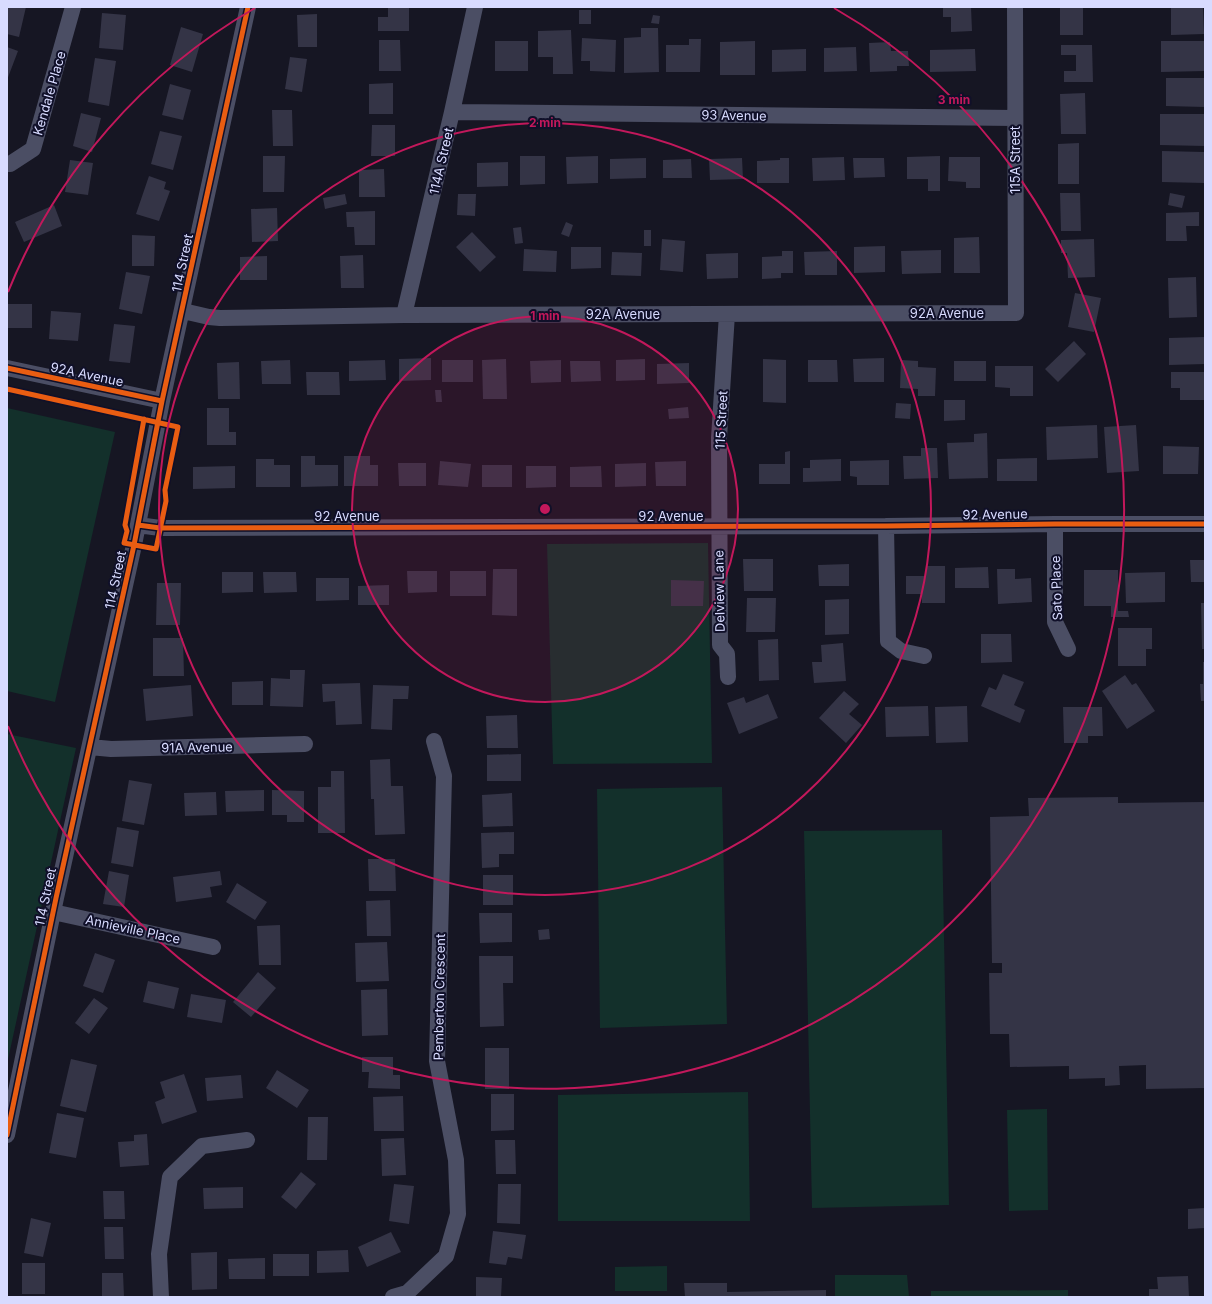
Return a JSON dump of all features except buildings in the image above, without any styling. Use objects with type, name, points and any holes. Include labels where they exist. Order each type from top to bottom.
[{"type":"street","name":"Kendale Place","points":[[7,164],[10,164],[33,149],[73,7]]},
{"type":"street","name":"114A Street","points":[[404,315],[476,7]]},
{"type":"street","name":"115A Street","points":[[1015,7],[1016,312]]},
{"type":"street","name":"114 Street","points":[[7,1135],[53,912],[138,525],[162,402],[183,311],[243,8]]},
{"type":"street","name":"93 Avenue","points":[[452,112],[1015,118]]},
{"type":"street","name":"92A Avenue","points":[[183,311],[220,318],[404,315],[1016,312]]},
{"type":"street","name":"115 Street","points":[[719,527],[719,438],[727,314]]},
{"type":"street","name":"92A Avenue","points":[[7,368],[162,402]]},
{"type":"street","name":"Sato Place","points":[[1055,524],[1056,622],[1068,649]]},
{"type":"street","name":"92 Avenue","points":[[138,525],[160,528],[1205,524]]},
{"type":"street","points":[[886,526],[888,640],[901,651],[924,656]]},
{"type":"street","name":"Delview Lane","points":[[719,527],[720,645],[728,654],[728,677]]},
{"type":"street","name":"Pemberton Crescent","points":[[393,1297],[407,1293],[446,1256],[458,1214],[456,1160],[437,1061],[444,776],[434,741]]},
{"type":"street","name":"91A Avenue","points":[[90,747],[111,749],[305,744]]},
{"type":"street","name":"Annieville Place","points":[[53,912],[213,947]]},
{"type":"street","points":[[161,1297],[159,1254],[170,1177],[202,1146],[247,1140]]},
{"type":"green space","points":[[7,408],[115,432],[55,702],[7,691]]},
{"type":"green space","points":[[708,543],[712,763],[553,764],[547,544]]},
{"type":"green space","points":[[7,734],[76,748],[7,1064]]},
{"type":"green space","points":[[722,787],[727,1024],[600,1028],[597,789]]},
{"type":"green space","points":[[942,830],[949,1205],[812,1208],[804,831]]},
{"type":"green space","points":[[748,1092],[750,1221],[558,1221],[558,1095]]},
{"type":"green space","points":[[1047,1109],[1048,1210],[1009,1211],[1007,1110]]},
{"type":"green space","points":[[667,1266],[667,1291],[615,1291],[615,1267]]},
{"type":"green space","points":[[835,1275],[907,1275],[909,1297],[835,1297]]},
{"type":"green space","points":[[1068,1290],[1068,1297],[931,1297],[931,1291]]},
{"type":"cycle path","points":[[7,1135],[56,898],[134,545],[162,401],[248,7]]},
{"type":"cycle path","points":[[7,368],[162,401]]},
{"type":"cycle path","points":[[7,389],[178,427],[165,490],[166,501],[156,549],[124,543],[127,531],[125,525],[144,419]]},
{"type":"cycle path","points":[[138,525],[160,528],[1205,524]]}]
